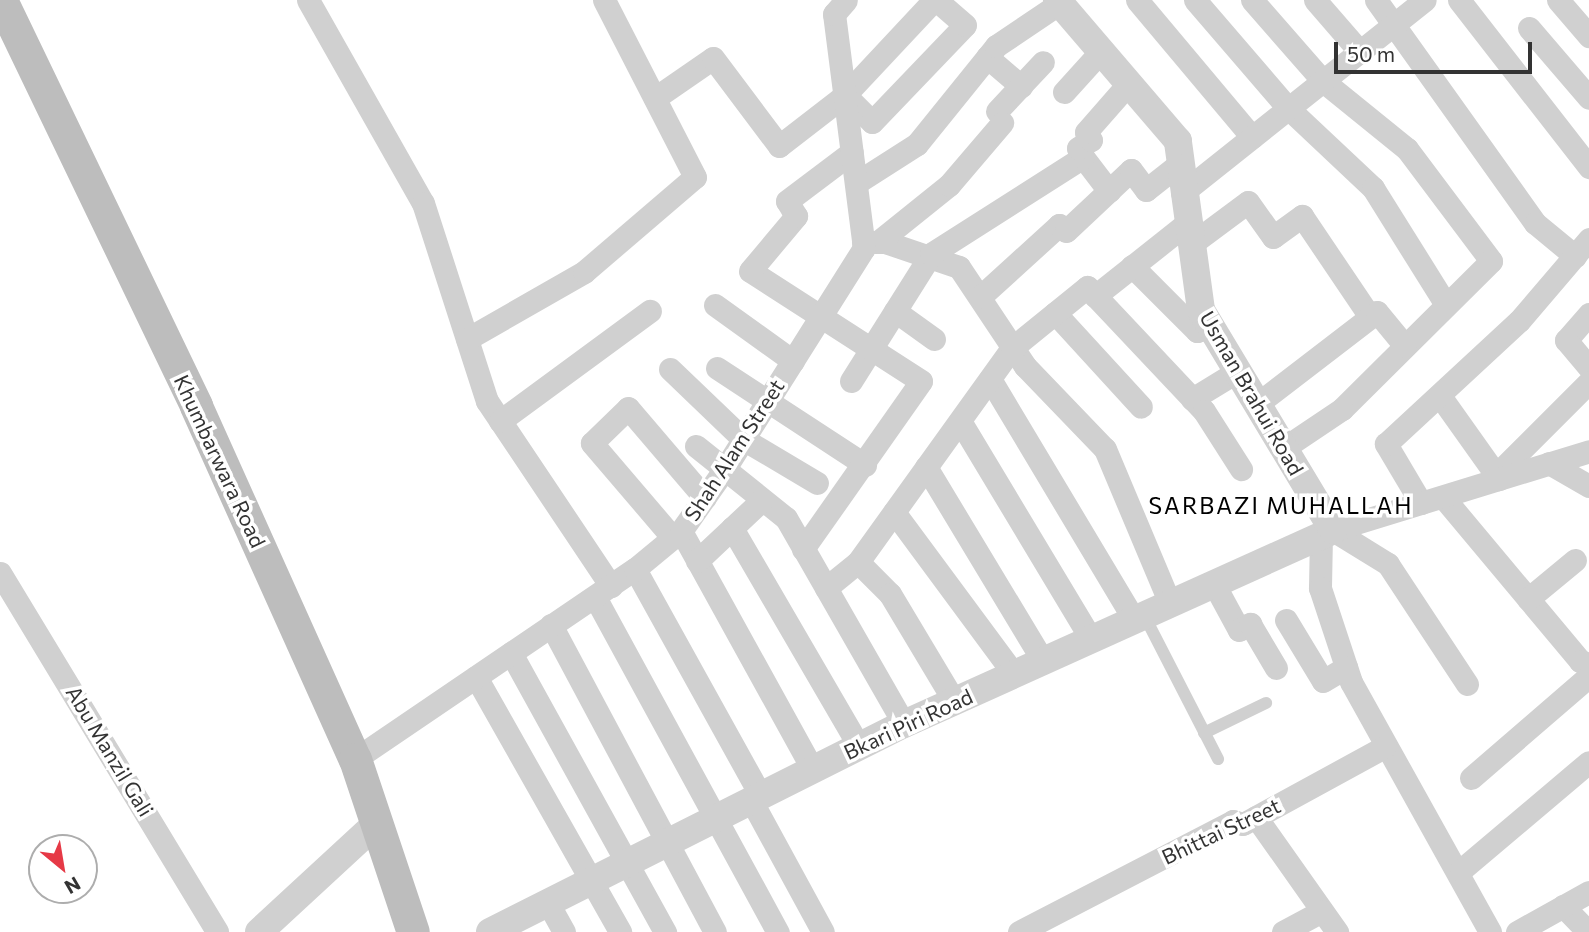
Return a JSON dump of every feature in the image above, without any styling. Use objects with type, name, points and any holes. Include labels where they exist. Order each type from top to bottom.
[{"type":"main road","name":"Khumbarwara Road","points":[[1,0],[10,37],[355,759],[413,932]]},
{"type":"street","points":[[307,0],[423,202],[467,339],[500,421],[603,591],[716,818],[778,932]]},
{"type":"street","points":[[655,98],[713,58],[779,146],[845,95],[935,0],[965,25],[872,122],[845,95]]},
{"type":"street","points":[[1136,0],[1252,137]]},
{"type":"street","points":[[1195,0],[1288,108],[1373,188],[1446,305]]},
{"type":"street","points":[[1252,0],[1322,81],[1407,149],[1491,261],[1342,409],[1284,448]]},
{"type":"street","points":[[1315,0],[1360,52]]},
{"type":"street","points":[[1376,0],[1535,223],[1582,247],[1440,396],[1386,444],[1432,500],[1589,664]]},
{"type":"street","points":[[1182,193],[1425,0]]},
{"type":"street","points":[[1459,0],[1589,167]]},
{"type":"street","points":[[1558,0],[1589,36]]},
{"type":"street","points":[[856,183],[917,144],[987,57],[1059,1]]},
{"type":"street","name":"Usman Brahui Road","points":[[1059,1],[1178,142],[1182,193],[1201,310],[1284,448],[1327,533]]},
{"type":"street","points":[[467,339],[584,272],[695,177],[610,2]]},
{"type":"street","points":[[835,5],[856,183],[871,242]]},
{"type":"street","points":[[1529,28],[1586,90]]},
{"type":"street","points":[[1064,92],[1101,51]]},
{"type":"street","points":[[987,57],[1021,86]]},
{"type":"street","points":[[871,242],[949,185],[1021,86],[1043,62]]},
{"type":"street","points":[[1109,191],[1078,148],[1091,140],[1086,132],[1128,84]]},
{"type":"street","points":[[803,549],[865,465],[921,381],[870,352],[823,313],[750,271],[796,216],[787,201],[852,152]]},
{"type":"street","points":[[851,381],[931,254],[1083,157]]},
{"type":"street","points":[[980,297],[1059,225],[1066,231],[1131,170],[1146,190],[1180,164]]},
{"type":"street","points":[[1095,296],[1132,266],[1248,202],[1273,237],[1302,216],[1370,317]]},
{"type":"street","points":[[871,242],[931,254],[959,267],[1012,348],[1105,449],[1170,604]]},
{"type":"street","name":"Shah Alam Street","points":[[355,759],[635,569],[677,534],[724,470],[871,242]]},
{"type":"street","points":[[1132,266],[1197,331],[1211,326]]},
{"type":"street","points":[[826,588],[858,562],[1012,348],[1087,287],[1192,399],[1241,469]]},
{"type":"street","points":[[715,305],[793,361]]},
{"type":"street","points":[[500,421],[650,311]]},
{"type":"street","points":[[895,311],[934,339]]},
{"type":"street","points":[[1257,404],[1377,312],[1405,346]]},
{"type":"street","points":[[1055,313],[1141,407]]},
{"type":"street","points":[[1589,314],[1566,340],[1589,367]]},
{"type":"street","points":[[717,368],[765,405],[865,465]]},
{"type":"street","points":[[670,369],[744,439],[817,483]]},
{"type":"street","points":[[1192,399],[1238,371]]},
{"type":"street","points":[[990,379],[1139,618]]},
{"type":"street","points":[[1494,479],[1589,382]]},
{"type":"street","points":[[1440,396],[1494,479]]},
{"type":"street","points":[[705,498],[628,408],[592,443],[677,534],[698,561],[813,770]]},
{"type":"street","points":[[960,421],[1091,639]]},
{"type":"street","points":[[696,446],[786,518],[904,723]]},
{"type":"street","points":[[1327,533],[1589,451]]},
{"type":"street","points":[[1549,463],[1589,486]]},
{"type":"street","points":[[926,467],[1043,661]]},
{"type":"street","points":[[698,561],[762,500]]},
{"type":"street","points":[[894,512],[1014,674]]},
{"type":"street","points":[[732,528],[859,747]]},
{"type":"street","points":[[1327,533],[1320,588],[1346,667],[1384,747],[1461,870],[1490,932]]},
{"type":"street","points":[[1327,533],[1388,564],[1468,684]]},
{"type":"street","name":"Bkari Piri Road","points":[[507,928],[548,903],[904,723],[1327,533]]},
{"type":"street","points":[[1528,598],[1576,560]]},
{"type":"street","points":[[858,562],[890,594],[954,701]]},
{"type":"street","points":[[635,569],[756,798],[823,932]]},
{"type":"street","name":"Abu Manzil Gali","points":[[0,573],[217,932]]},
{"type":"street","points":[[1214,584],[1239,630],[1250,624],[1276,668]]},
{"type":"street","points":[[1286,620],[1322,681],[1346,667]]},
{"type":"street","points":[[551,625],[670,842],[715,932]]},
{"type":"street","points":[[511,653],[666,932]]},
{"type":"street","points":[[1471,778],[1589,676]]},
{"type":"street","points":[[476,677],[620,932]]},
{"type":"street","name":"Bhittai Street","points":[[1019,932],[1233,821],[1256,817],[1384,747]]},
{"type":"street","points":[[1461,870],[1589,762]]},
{"type":"street","points":[[1256,817],[1337,932]]},
{"type":"street","points":[[259,932],[377,823]]},
{"type":"street","points":[[1517,932],[1589,892]]},
{"type":"street","points":[[548,903],[564,932]]},
{"type":"street","points":[[1563,906],[1588,932]]},
{"type":"street","points":[[1283,932],[1322,911]]},
{"type":"lane","points":[[1139,618],[1218,759]]},
{"type":"lane","points":[[1204,733],[1266,703]]},
{"type":"district","name":"SARBAZI MUHALLAH","points":[[1281,505]]}]
